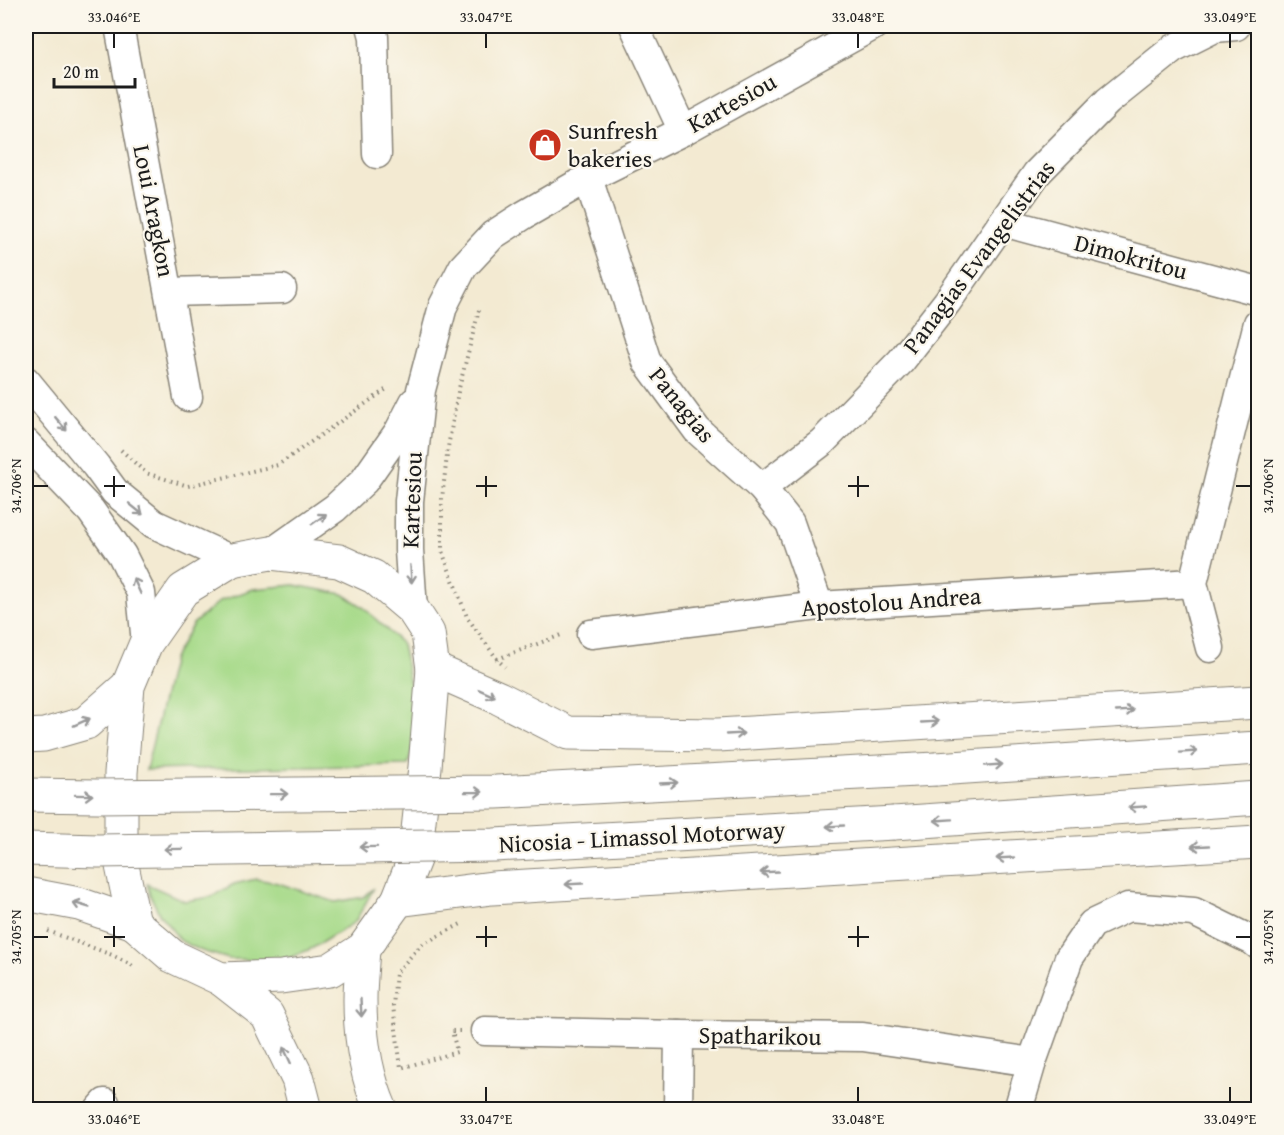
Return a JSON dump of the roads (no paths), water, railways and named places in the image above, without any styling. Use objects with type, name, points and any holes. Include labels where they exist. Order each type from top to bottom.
[{"type":"main road","points":[[134,923],[121,861],[121,773],[128,686],[146,643],[183,590],[232,560],[271,553],[339,561],[374,577],[413,610],[428,633],[433,669],[415,857],[398,900],[363,949],[330,970],[281,977],[222,979]]},
{"type":"main road","points":[[433,669],[499,698],[568,733],[718,735],[1258,702]]},
{"type":"main road","points":[[26,736],[44,735],[86,723],[128,686]]},
{"type":"main road","points":[[26,795],[496,792],[936,769],[1258,748]]},
{"type":"main road","name":"Nicosia - Limassol Motorway","points":[[26,849],[494,845],[894,823],[1258,798]]},
{"type":"main road","points":[[398,900],[492,888],[1258,842]]},
{"type":"main road","points":[[26,894],[79,904],[134,923],[172,956],[222,979],[267,1015],[298,1079],[306,1110]]},
{"type":"main road","points":[[363,949],[360,1000],[363,1045],[374,1094],[381,1110]]},
{"type":"street","name":"Loui Aragkon","points":[[119,26],[188,397]]},
{"type":"street","points":[[371,26],[374,38],[377,154]]},
{"type":"street","points":[[634,26],[683,131]]},
{"type":"street","name":"Kartesiou","points":[[413,610],[409,501],[422,387],[443,306],[463,267],[493,235],[524,215],[588,178],[683,131],[873,26]]},
{"type":"street","name":"Panagias Evangelistrias","points":[[762,488],[822,442],[901,361],[947,302],[1037,173],[1108,101],[1173,49],[1222,26]]},
{"type":"street","name":"Panagias","points":[[588,178],[647,362],[697,430],[762,488],[790,523],[819,606]]},
{"type":"street","name":"Dimokritou","points":[[1003,222],[1258,291]]},
{"type":"street","points":[[169,292],[282,289]]},
{"type":"street","points":[[1210,648],[1193,582],[1258,323]]},
{"type":"street","points":[[26,381],[115,492],[154,524],[232,560]]},
{"type":"street","name":"Kartesiou","points":[[271,553],[334,508],[364,481],[399,431],[422,387]]},
{"type":"street","points":[[26,442],[91,511],[122,555],[141,593],[146,643]]},
{"type":"street","name":"Apostolou Andrea","points":[[591,634],[819,606],[1193,582]]},
{"type":"street","points":[[1018,1110],[1032,1062],[1069,958],[1092,924],[1128,907],[1194,912],[1258,945]]},
{"type":"street","name":"Spatharikou","points":[[485,1031],[863,1037],[1032,1062]]},
{"type":"street","points":[[678,1110],[679,1035]]},
{"type":"place","name":"Sunfresh bakeries","points":[[545,145]]}]
